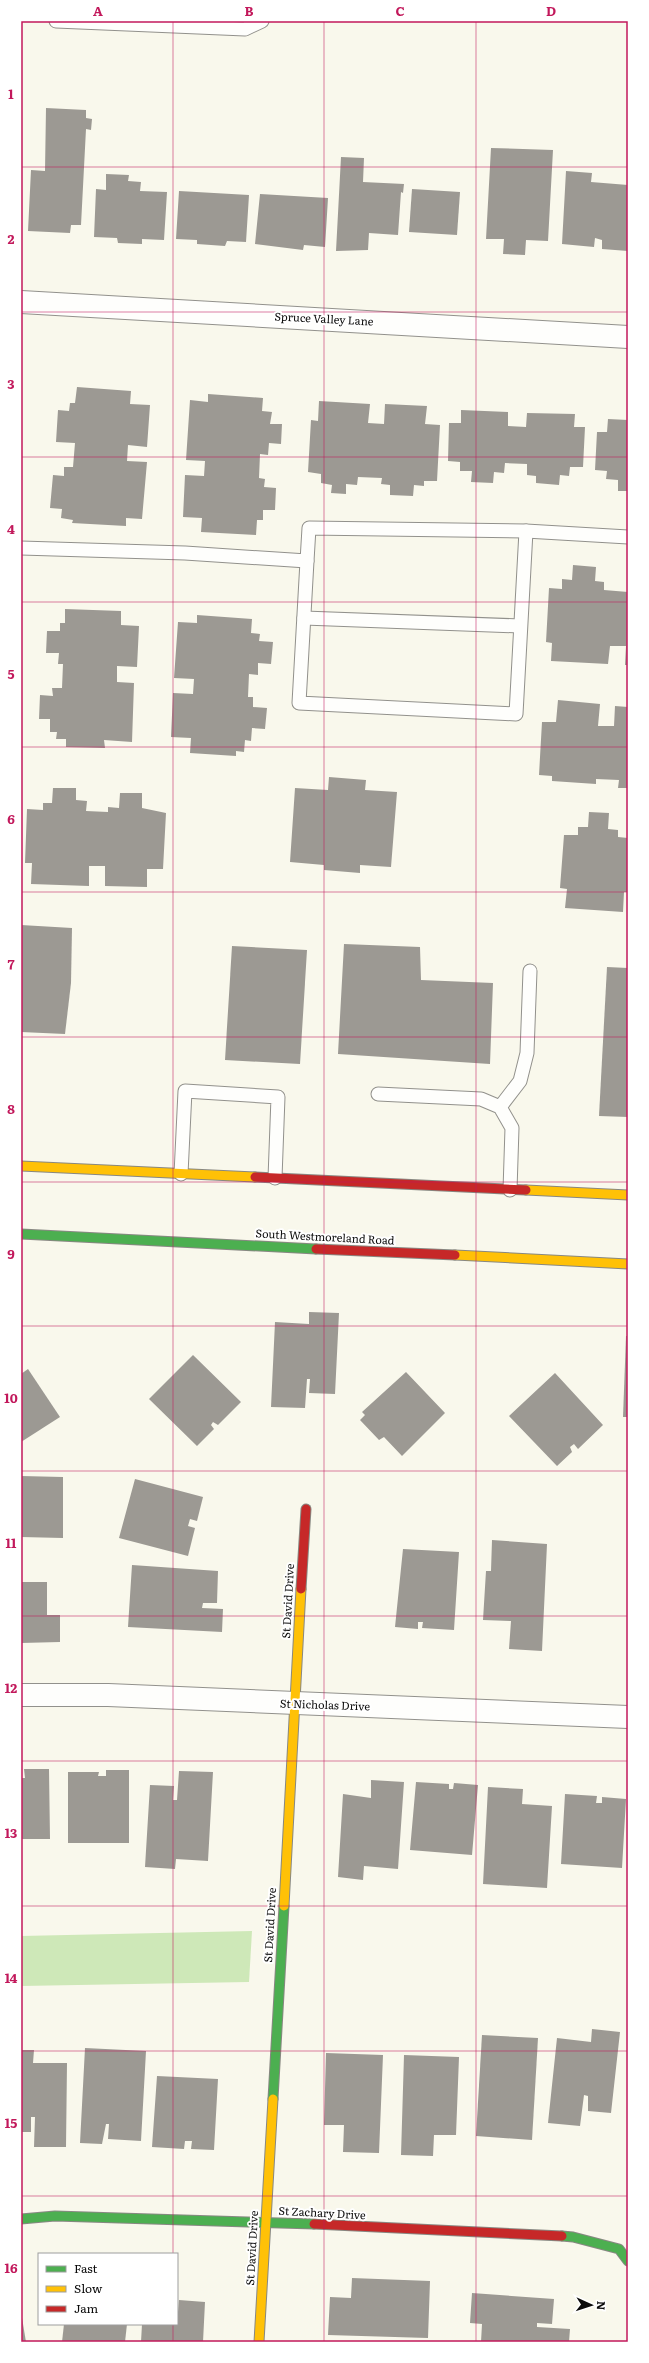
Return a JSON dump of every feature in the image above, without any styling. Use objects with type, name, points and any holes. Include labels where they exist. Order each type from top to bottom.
[{"type":"street","name":"Spruce Valley Lane","points":[[21,302],[628,337]]},
{"type":"street","points":[[21,1166],[628,1195]]},
{"type":"street","name":"South Westmoreland Road","points":[[21,1234],[628,1264]]},
{"type":"street","name":"St David Drive","points":[[259,2342],[306,1509]]},
{"type":"street","name":"St Nicholas Drive","points":[[21,1695],[108,1695],[628,1717]]},
{"type":"street","name":"St Zachary Drive","points":[[21,2219],[55,2216],[265,2222],[573,2237],[619,2249],[628,2261]]},
{"type":"lane","points":[[56,21],[244,30],[262,21]]},
{"type":"lane","points":[[526,531],[516,714],[299,704],[309,528],[526,531],[628,537]]},
{"type":"lane","points":[[21,548],[185,553],[307,561]]},
{"type":"lane","points":[[304,618],[520,626]]},
{"type":"lane","points":[[500,1107],[520,1081],[527,1053],[530,971]]},
{"type":"lane","points":[[181,1174],[185,1091],[278,1096],[275,1178]]},
{"type":"lane","points":[[378,1094],[481,1099],[500,1107],[512,1128],[510,1190]]},
{"type":"green space","points":[[252,1931],[249,1982],[21,1986],[21,1936]]},
{"type":"building","points":[[46,108],[86,110],[86,118],[92,119],[91,130],[86,129],[81,225],[71,225],[70,233],[28,231],[31,170],[45,171]]},
{"type":"building","points":[[491,148],[553,150],[548,241],[526,240],[525,255],[503,254],[504,239],[486,239]]},
{"type":"building","points":[[341,157],[364,158],[363,182],[404,184],[403,193],[401,192],[398,235],[369,233],[368,250],[336,251]]},
{"type":"building","points":[[566,171],[592,173],[591,182],[628,185],[628,251],[602,249],[602,240],[595,238],[594,247],[562,244]]},
{"type":"building","points":[[106,174],[129,175],[128,181],[141,182],[140,191],[167,192],[164,240],[142,239],[142,244],[118,243],[117,238],[94,237],[96,189],[106,190]]},
{"type":"building","points":[[412,189],[460,192],[457,235],[409,232]]},
{"type":"building","points":[[179,191],[249,195],[246,242],[227,241],[225,246],[197,244],[197,240],[176,239]]},
{"type":"building","points":[[260,194],[328,198],[325,247],[304,245],[303,250],[255,244]]},
{"type":"building","points":[[77,387],[131,391],[130,404],[150,405],[147,447],[128,445],[127,461],[147,462],[142,519],[126,518],[126,526],[72,523],[73,520],[61,518],[62,509],[50,508],[53,475],[64,476],[64,467],[73,467],[75,443],[56,442],[58,410],[69,411],[70,403],[75,403]]},
{"type":"building","points":[[208,394],[263,398],[262,411],[272,412],[270,424],[282,424],[281,444],[269,443],[268,455],[260,454],[259,478],[265,479],[264,487],[276,488],[275,510],[263,510],[263,520],[257,520],[256,535],[201,532],[202,518],[183,517],[185,475],[204,476],[205,461],[186,460],[190,400],[208,402]]},
{"type":"building","points":[[319,401],[370,404],[368,423],[384,424],[385,404],[427,406],[425,424],[440,425],[437,481],[424,481],[424,486],[414,485],[413,496],[390,495],[390,485],[381,484],[382,478],[358,477],[357,485],[346,484],[346,494],[331,493],[332,485],[321,483],[321,474],[308,472],[311,420],[318,421]]},
{"type":"building","points":[[461,410],[508,412],[508,426],[526,427],[527,413],[575,414],[574,427],[585,427],[583,467],[570,467],[569,476],[560,475],[559,485],[536,483],[536,476],[527,475],[527,464],[505,463],[504,473],[494,472],[493,483],[471,482],[472,471],[460,471],[460,462],[448,461],[449,423],[461,423]]},
{"type":"building","points":[[608,419],[628,420],[628,491],[618,491],[618,480],[606,479],[607,471],[595,470],[597,432],[607,432]]},
{"type":"building","points":[[573,565],[596,567],[595,581],[604,582],[604,590],[628,592],[628,665],[625,665],[626,646],[610,646],[608,664],[551,661],[552,643],[546,642],[549,588],[562,589],[562,579],[572,580]]},
{"type":"building","points":[[65,609],[121,611],[121,625],[139,626],[137,667],[117,666],[117,682],[134,683],[132,742],[104,740],[105,748],[66,747],[66,739],[56,739],[57,732],[50,732],[50,719],[39,719],[40,695],[53,696],[52,688],[62,688],[63,664],[58,664],[59,653],[46,653],[47,631],[60,631],[60,623],[65,623]]},
{"type":"building","points":[[197,615],[252,619],[251,633],[260,634],[259,641],[273,642],[271,664],[258,663],[258,675],[249,674],[248,697],[253,697],[253,707],[267,708],[265,729],[252,728],[251,741],[245,740],[244,752],[236,751],[236,756],[190,753],[191,738],[171,737],[173,693],[193,694],[194,679],[174,678],[178,622],[197,623]]},
{"type":"building","points":[[558,700],[600,704],[598,726],[614,726],[615,706],[628,707],[628,788],[618,788],[619,780],[596,779],[596,784],[552,781],[552,776],[539,775],[542,722],[556,722]]},
{"type":"building","points":[[329,777],[366,780],[365,790],[397,792],[391,867],[360,865],[360,873],[324,870],[324,865],[290,862],[295,788],[328,790]]},
{"type":"building","points":[[53,788],[76,788],[76,800],[87,801],[86,811],[108,812],[108,807],[119,808],[120,793],[142,793],[142,808],[166,813],[163,869],[147,869],[147,887],[105,886],[105,866],[89,866],[89,886],[31,884],[32,863],[25,863],[27,809],[43,810],[43,803],[52,803]]},
{"type":"building","points":[[589,812],[609,813],[608,829],[618,830],[618,837],[628,838],[628,892],[624,892],[623,912],[565,908],[567,889],[560,888],[564,835],[578,835],[578,827],[588,827]]},
{"type":"building","points":[[21,925],[72,928],[71,983],[65,1034],[21,1032]]},
{"type":"building","points":[[344,944],[420,947],[421,980],[493,983],[490,1064],[338,1054]]},
{"type":"building","points":[[232,946],[307,950],[300,1064],[225,1060]]},
{"type":"building","points":[[607,967],[628,968],[628,1117],[599,1116]]},
{"type":"building","points":[[309,1312],[339,1313],[335,1394],[309,1393],[310,1379],[307,1379],[305,1408],[271,1407],[275,1322],[309,1324]]},
{"type":"building","points":[[626,1336],[628,1336],[628,1417],[623,1417]]},
{"type":"building","points":[[193,1355],[241,1402],[218,1425],[213,1422],[211,1425],[214,1429],[197,1446],[149,1399]]},
{"type":"building","points":[[28,1369],[60,1417],[21,1442],[21,1374]]},
{"type":"building","points":[[406,1372],[445,1413],[402,1456],[384,1437],[379,1440],[360,1420],[365,1415],[362,1412]]},
{"type":"building","points":[[555,1373],[603,1425],[578,1449],[574,1444],[570,1447],[572,1452],[557,1466],[509,1416]]},
{"type":"building","points":[[21,1476],[63,1477],[63,1538],[21,1537]]},
{"type":"building","points":[[135,1479],[203,1497],[197,1521],[190,1519],[188,1526],[195,1528],[188,1556],[119,1538]]},
{"type":"building","points":[[492,1540],[547,1544],[542,1651],[509,1649],[511,1621],[483,1620],[486,1571],[491,1571]]},
{"type":"building","points":[[403,1549],[459,1552],[454,1630],[422,1628],[423,1622],[418,1622],[418,1629],[395,1627]]},
{"type":"building","points":[[132,1565],[218,1571],[217,1603],[203,1603],[202,1608],[223,1609],[222,1632],[128,1627]]},
{"type":"building","points":[[21,1582],[47,1582],[47,1615],[60,1615],[60,1642],[21,1643]]},
{"type":"building","points":[[24,1769],[49,1769],[50,1839],[21,1839],[21,1778],[25,1778]]},
{"type":"building","points":[[106,1770],[129,1770],[129,1843],[68,1843],[68,1772],[99,1772],[98,1776],[106,1776]]},
{"type":"building","points":[[179,1771],[213,1772],[208,1861],[176,1859],[175,1869],[145,1867],[150,1785],[174,1786],[173,1800],[177,1800]]},
{"type":"building","points":[[371,1780],[404,1782],[398,1869],[364,1866],[363,1880],[338,1877],[343,1794],[371,1798]]},
{"type":"building","points":[[416,1782],[449,1784],[449,1789],[453,1789],[454,1783],[478,1785],[472,1855],[410,1850]]},
{"type":"building","points":[[488,1787],[523,1789],[522,1804],[552,1806],[547,1888],[483,1884]]},
{"type":"building","points":[[565,1794],[597,1796],[596,1803],[602,1803],[602,1797],[626,1799],[622,1868],[561,1864]]},
{"type":"building","points":[[592,2029],[620,2032],[611,2113],[588,2111],[588,2096],[584,2095],[580,2126],[548,2123],[557,2038],[591,2042]]},
{"type":"building","points":[[482,2035],[538,2038],[532,2140],[476,2136]]},
{"type":"building","points":[[85,2048],[146,2051],[141,2141],[108,2139],[109,2124],[106,2124],[102,2144],[80,2143]]},
{"type":"building","points":[[21,2050],[34,2050],[33,2063],[67,2063],[66,2147],[34,2147],[35,2117],[31,2117],[31,2132],[21,2132]]},
{"type":"building","points":[[326,2053],[383,2055],[379,2153],[343,2152],[344,2125],[324,2125]]},
{"type":"building","points":[[404,2055],[459,2057],[456,2135],[434,2135],[433,2156],[401,2155]]},
{"type":"building","points":[[157,2076],[218,2079],[214,2150],[191,2149],[192,2141],[185,2141],[184,2149],[152,2147]]},
{"type":"building","points":[[352,2278],[430,2281],[428,2338],[328,2335],[330,2297],[351,2298]]},
{"type":"building","points":[[472,2293],[554,2299],[552,2324],[537,2323],[537,2327],[570,2329],[569,2342],[481,2342],[482,2324],[470,2323]]},
{"type":"building","points":[[179,2300],[205,2302],[203,2342],[141,2342],[142,2325],[178,2325]]},
{"type":"building","points":[[22,2318],[26,2342],[21,2342]]},
{"type":"building","points":[[64,2325],[127,2325],[125,2342],[62,2342]]},
{"type":"traffic: fast","points":[[21,1234],[316,1249]]},
{"type":"traffic: fast","points":[[273,2099],[284,1906]]},
{"type":"traffic: fast","points":[[21,2219],[55,2216],[314,2224]]},
{"type":"traffic: fast","points":[[562,2236],[573,2237],[619,2249],[628,2261]]},
{"type":"traffic: slow","points":[[21,1166],[255,1177]]},
{"type":"traffic: slow","points":[[526,1190],[628,1195]]},
{"type":"traffic: slow","points":[[455,1255],[628,1264]]},
{"type":"traffic: slow","points":[[284,1906],[301,1589]]},
{"type":"traffic: slow","points":[[259,2342],[273,2099]]},
{"type":"traffic: jam","points":[[255,1177],[526,1190]]},
{"type":"traffic: jam","points":[[316,1249],[455,1255]]},
{"type":"traffic: jam","points":[[301,1589],[306,1509]]},
{"type":"traffic: jam","points":[[314,2224],[562,2236]]}]
